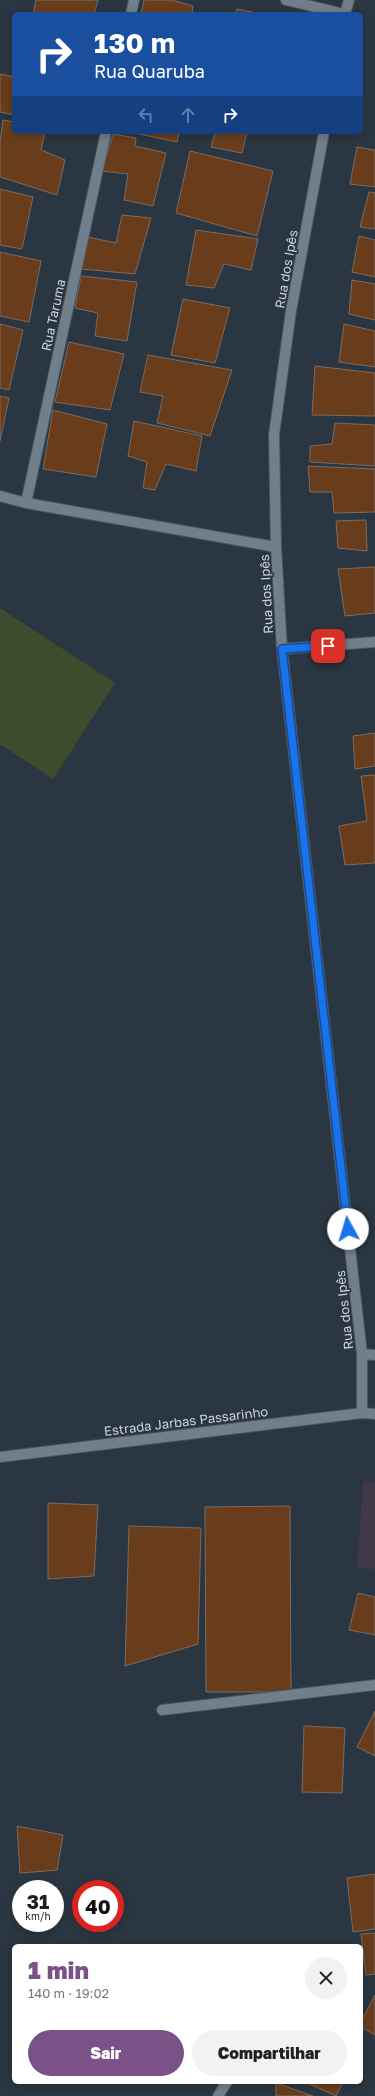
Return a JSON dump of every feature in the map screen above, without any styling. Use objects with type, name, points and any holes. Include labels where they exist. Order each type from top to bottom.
[{"type":"street","points":[[131,12],[134,0]]},
{"type":"street","points":[[286,0],[337,12]]},
{"type":"street","points":[[346,12],[349,0]]},
{"type":"street","name":"Rua Taruma","points":[[26,503],[106,134]]},
{"type":"street","name":"Rua dos Ipês","points":[[324,134],[291,311],[274,435],[276,547],[282,649],[362,1354],[362,1413]]},
{"type":"street","points":[[0,496],[26,503],[276,547]]},
{"type":"street","points":[[282,649],[375,642]]},
{"type":"street","points":[[362,1354],[375,1355]]},
{"type":"street","name":"Estrada Jarbas Passarinho","points":[[0,1457],[362,1413],[375,1414]]},
{"type":"street","points":[[162,1710],[375,1685]]},
{"type":"street","points":[[218,2096],[225,2084]]},
{"type":"shaded area","points":[[363,1481],[375,1482],[375,1569],[357,1568]]},
{"type":"green space","points":[[0,608],[115,683],[53,779],[0,744]]},
{"type":"building","points":[[36,0],[98,0],[95,12],[33,12]]},
{"type":"building","points":[[144,0],[172,0],[193,6],[192,12],[141,12]]},
{"type":"building","points":[[237,9],[252,12],[236,12]]},
{"type":"building","points":[[0,74],[12,77],[12,115],[0,112]]},
{"type":"building","points":[[3,120],[12,122],[12,134],[45,134],[41,150],[65,160],[57,195],[0,177],[0,142]]},
{"type":"building","points":[[113,134],[136,138],[135,146],[166,153],[153,206],[124,200],[128,174],[102,171]]},
{"type":"building","points":[[139,134],[179,134],[177,142]]},
{"type":"building","points":[[214,134],[247,134],[242,153],[211,147]]},
{"type":"building","points":[[357,147],[375,150],[375,187],[350,184]]},
{"type":"building","points":[[190,151],[273,171],[257,236],[176,213]]},
{"type":"building","points":[[0,189],[33,197],[22,249],[0,245]]},
{"type":"building","points":[[369,192],[375,193],[375,229],[360,227]]},
{"type":"building","points":[[122,215],[151,218],[135,274],[82,269],[88,237],[116,243]]},
{"type":"building","points":[[196,230],[258,239],[251,270],[224,264],[214,288],[186,285]]},
{"type":"building","points":[[359,236],[375,240],[375,277],[352,272]]},
{"type":"building","points":[[0,252],[41,261],[29,322],[0,316]]},
{"type":"building","points":[[81,276],[137,282],[127,341],[95,336],[98,313],[75,308]]},
{"type":"building","points":[[352,280],[375,284],[375,320],[349,314]]},
{"type":"building","points":[[183,299],[230,308],[215,363],[171,355]]},
{"type":"building","points":[[0,324],[23,330],[9,390],[0,388]]},
{"type":"building","points":[[344,324],[375,331],[375,367],[339,362]]},
{"type":"building","points":[[69,342],[124,354],[110,410],[55,402]]},
{"type":"building","points":[[148,355],[232,370],[210,436],[157,423],[163,396],[140,392]]},
{"type":"building","points":[[315,366],[375,373],[375,416],[312,415]]},
{"type":"building","points":[[0,396],[9,398],[0,441]]},
{"type":"building","points":[[53,410],[107,424],[96,477],[43,469]]},
{"type":"building","points":[[134,421],[202,436],[196,471],[166,464],[155,490],[143,488],[147,462],[128,456]]},
{"type":"building","points":[[335,423],[375,425],[375,466],[310,462],[310,446],[332,444]]},
{"type":"building","points":[[308,466],[375,469],[375,512],[334,513],[332,492],[310,492]]},
{"type":"building","points":[[366,520],[367,551],[338,548],[336,521]]},
{"type":"building","points":[[375,567],[375,613],[345,616],[338,569]]},
{"type":"building","points":[[375,733],[375,766],[355,769],[353,736]]},
{"type":"building","points":[[375,775],[375,863],[345,865],[339,826],[367,821],[361,776]]},
{"type":"building","points":[[48,1503],[98,1505],[94,1576],[48,1579]]},
{"type":"building","points":[[290,1506],[291,1692],[206,1692],[205,1507]]},
{"type":"building","points":[[129,1526],[201,1528],[198,1644],[125,1666]]},
{"type":"building","points":[[358,1593],[375,1597],[375,1635],[349,1630]]},
{"type":"building","points":[[375,1711],[375,1756],[357,1747]]},
{"type":"building","points":[[304,1726],[345,1728],[342,1793],[302,1792]]},
{"type":"building","points":[[17,1826],[63,1835],[57,1870],[20,1873]]},
{"type":"building","points":[[375,1874],[375,1929],[353,1932],[347,1878]]},
{"type":"building","points":[[375,1933],[375,1974],[366,1975],[361,1934]]},
{"type":"building","points":[[375,1995],[375,2035],[363,2028],[363,2018]]},
{"type":"building","points":[[276,2084],[279,2084],[313,2096],[276,2096]]},
{"type":"building","points":[[309,2084],[342,2084],[336,2096]]},
{"type":"route","points":[[328,646],[282,649],[348,1229]]}]
